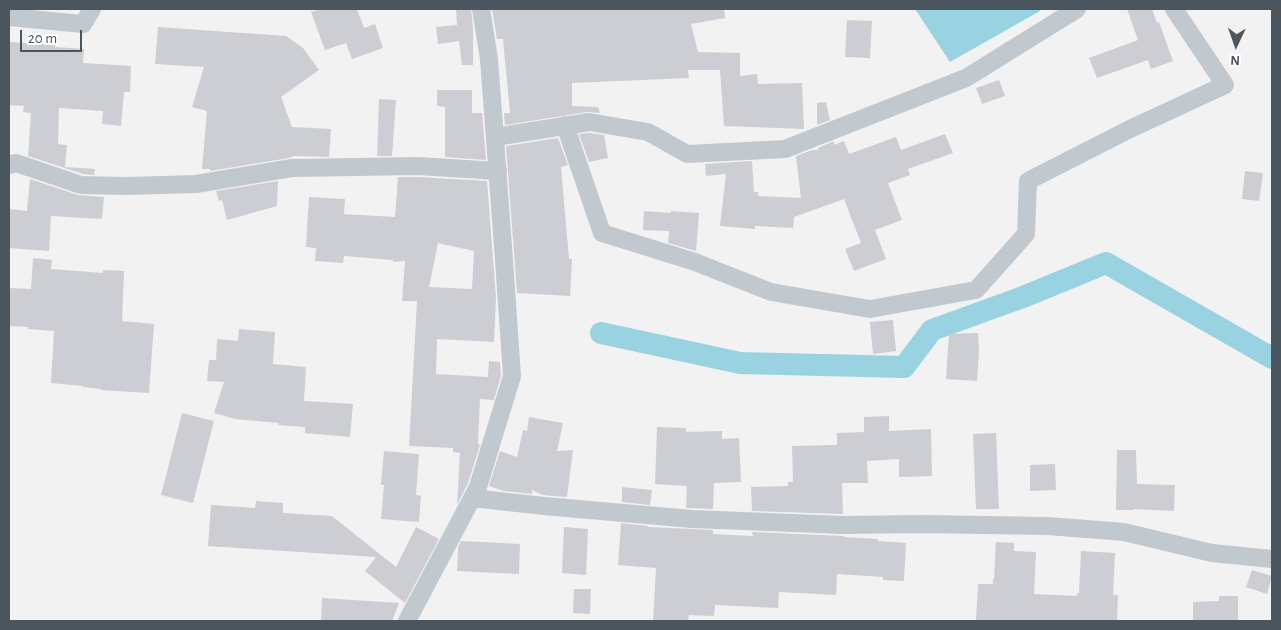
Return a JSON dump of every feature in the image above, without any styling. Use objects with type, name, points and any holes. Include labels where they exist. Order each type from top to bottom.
[{"type":"street","points":[[9,16],[83,24],[92,9]]},
{"type":"street","points":[[407,621],[478,487],[512,376],[489,59],[481,9]]},
{"type":"street","points":[[495,137],[589,122],[648,132],[687,154],[786,149],[966,78],[1077,9]]},
{"type":"street","points":[[565,125],[602,234],[695,262],[771,292],[870,309],[976,290],[1026,234],[1028,181],[1130,129],[1224,85],[1174,9]]},
{"type":"street","points":[[9,165],[16,163],[81,185],[126,186],[196,184],[292,168],[418,166],[498,171]]},
{"type":"street","points":[[472,498],[692,519],[843,525],[1048,526],[1124,532],[1212,553],[1272,559]]},
{"type":"water","points":[[915,9],[1039,9],[1040,11],[950,62]]},
{"type":"building","points":[[320,9],[357,9],[364,28],[375,24],[383,48],[352,59],[346,43],[325,50],[311,12]]},
{"type":"building","points":[[456,9],[471,9],[473,65],[462,65],[459,41],[438,44],[436,27],[457,25]]},
{"type":"building","points":[[492,9],[724,9],[725,18],[691,24],[698,52],[740,53],[740,76],[757,74],[758,84],[802,83],[804,129],[724,126],[720,70],[688,70],[689,78],[572,83],[572,106],[598,107],[600,113],[587,112],[505,125],[504,113],[510,113],[503,39],[497,39]]},
{"type":"building","points":[[1127,9],[1152,9],[1157,23],[1159,22],[1173,61],[1151,69],[1148,60],[1097,78],[1089,58],[1138,40]]},
{"type":"building","points":[[847,20],[872,21],[870,58],[845,57]]},
{"type":"building","points":[[158,27],[286,36],[303,48],[319,70],[281,97],[292,127],[331,129],[329,157],[294,156],[210,171],[210,169],[202,169],[207,111],[192,107],[204,67],[155,64]]},
{"type":"building","points":[[9,42],[84,49],[83,63],[131,66],[130,92],[124,92],[121,126],[102,124],[103,111],[59,108],[58,144],[67,145],[65,167],[95,169],[94,175],[83,174],[28,156],[31,113],[23,112],[24,106],[9,105]]},
{"type":"building","points":[[999,80],[1005,96],[982,104],[976,88]]},
{"type":"building","points":[[437,90],[472,90],[472,113],[482,113],[486,160],[445,157],[445,107],[437,106]]},
{"type":"building","points":[[379,99],[396,100],[392,156],[377,156]]},
{"type":"building","points":[[826,102],[830,120],[817,125],[817,103]]},
{"type":"building","points":[[579,134],[604,135],[608,158],[589,162]]},
{"type":"building","points":[[945,134],[953,153],[908,169],[910,175],[888,183],[902,220],[875,230],[886,259],[854,271],[845,249],[861,243],[844,199],[794,217],[793,228],[755,226],[755,229],[720,226],[726,174],[706,176],[705,164],[752,161],[754,192],[758,192],[758,196],[801,198],[796,156],[812,150],[818,150],[818,148],[834,141],[834,145],[844,141],[849,154],[896,137],[901,150]]},
{"type":"building","points":[[558,138],[568,165],[561,167],[569,259],[572,259],[570,296],[517,293],[506,146]]},
{"type":"building","points":[[1245,171],[1263,173],[1259,201],[1242,199]]},
{"type":"building","points":[[398,177],[487,181],[496,297],[494,342],[437,339],[436,374],[488,377],[489,361],[500,362],[501,375],[494,400],[480,399],[478,444],[480,445],[468,483],[457,505],[460,453],[453,452],[453,448],[409,446],[417,301],[402,301],[405,261],[393,262],[393,260],[344,256],[343,263],[315,261],[316,248],[306,247],[309,197],[345,199],[344,214],[395,217]],"holes":[[[438,243],[474,251],[472,289],[429,287]]]},
{"type":"building","points":[[30,179],[78,195],[104,197],[102,219],[51,216],[49,251],[9,248],[9,209],[27,211]]},
{"type":"building","points":[[278,181],[277,206],[227,220],[222,200],[219,201],[216,191]]},
{"type":"building","points":[[644,211],[699,213],[696,251],[668,243],[669,231],[643,230]]},
{"type":"building","points":[[33,258],[52,260],[51,269],[103,273],[103,270],[124,271],[122,321],[154,324],[149,393],[101,390],[51,383],[54,331],[9,326],[9,288],[31,289]]},
{"type":"building","points":[[893,320],[896,351],[873,354],[870,322]]},
{"type":"building","points":[[239,329],[275,332],[273,364],[306,367],[304,401],[353,404],[350,437],[305,433],[305,427],[235,419],[214,413],[224,382],[207,381],[209,360],[216,360],[217,339],[238,341]]},
{"type":"building","points":[[978,333],[977,381],[946,379],[949,334]]},
{"type":"building","points":[[182,413],[214,421],[193,503],[161,495]]},
{"type":"building","points":[[889,416],[889,431],[931,429],[932,476],[899,477],[899,459],[867,461],[868,483],[842,483],[843,514],[752,511],[751,487],[788,486],[788,482],[793,482],[792,446],[837,445],[837,433],[864,432],[864,417]]},
{"type":"building","points":[[529,417],[563,423],[557,451],[573,450],[567,497],[543,495],[532,490],[532,494],[504,491],[489,486],[500,451],[517,457],[523,430],[527,431]]},
{"type":"building","points":[[657,427],[686,428],[686,432],[722,431],[722,439],[739,438],[741,482],[714,483],[713,509],[686,508],[687,486],[655,484]]},
{"type":"building","points":[[996,433],[999,509],[976,509],[973,434]]},
{"type":"building","points":[[1117,450],[1136,450],[1137,484],[1175,485],[1174,511],[1116,510]]},
{"type":"building","points":[[384,451],[419,454],[416,495],[421,496],[419,522],[381,519]]},
{"type":"building","points":[[1055,464],[1056,490],[1030,491],[1030,465]]},
{"type":"building","points":[[622,487],[652,490],[650,505],[622,502]]},
{"type":"building","points":[[256,501],[283,503],[283,513],[332,516],[396,567],[416,527],[439,539],[405,603],[365,571],[376,557],[208,546],[211,505],[255,508]]},
{"type":"building","points":[[621,523],[648,527],[713,530],[713,534],[753,536],[752,532],[844,536],[906,543],[904,581],[883,580],[883,577],[837,574],[836,595],[779,592],[778,608],[715,605],[714,616],[689,615],[688,621],[653,621],[656,568],[618,565]]},
{"type":"building","points":[[564,527],[588,529],[586,575],[562,573]]},
{"type":"building","points":[[461,541],[520,544],[519,574],[457,571],[458,547]]},
{"type":"building","points":[[996,542],[1014,543],[1014,551],[1036,552],[1034,594],[1077,596],[1077,593],[1079,593],[1081,551],[1115,553],[1113,595],[1118,595],[1117,621],[976,621],[978,584],[993,584]]},
{"type":"building","points":[[1252,570],[1272,576],[1267,594],[1246,587]]},
{"type":"building","points":[[574,589],[591,589],[590,614],[573,613]]},
{"type":"building","points":[[1219,596],[1238,596],[1238,621],[1193,621],[1193,602],[1219,601]]},
{"type":"building","points":[[322,598],[399,603],[392,621],[321,621]]},
{"type":"waterway","points":[[601,333],[740,363],[904,367],[932,330],[1023,297],[1106,263],[1272,358]]}]
